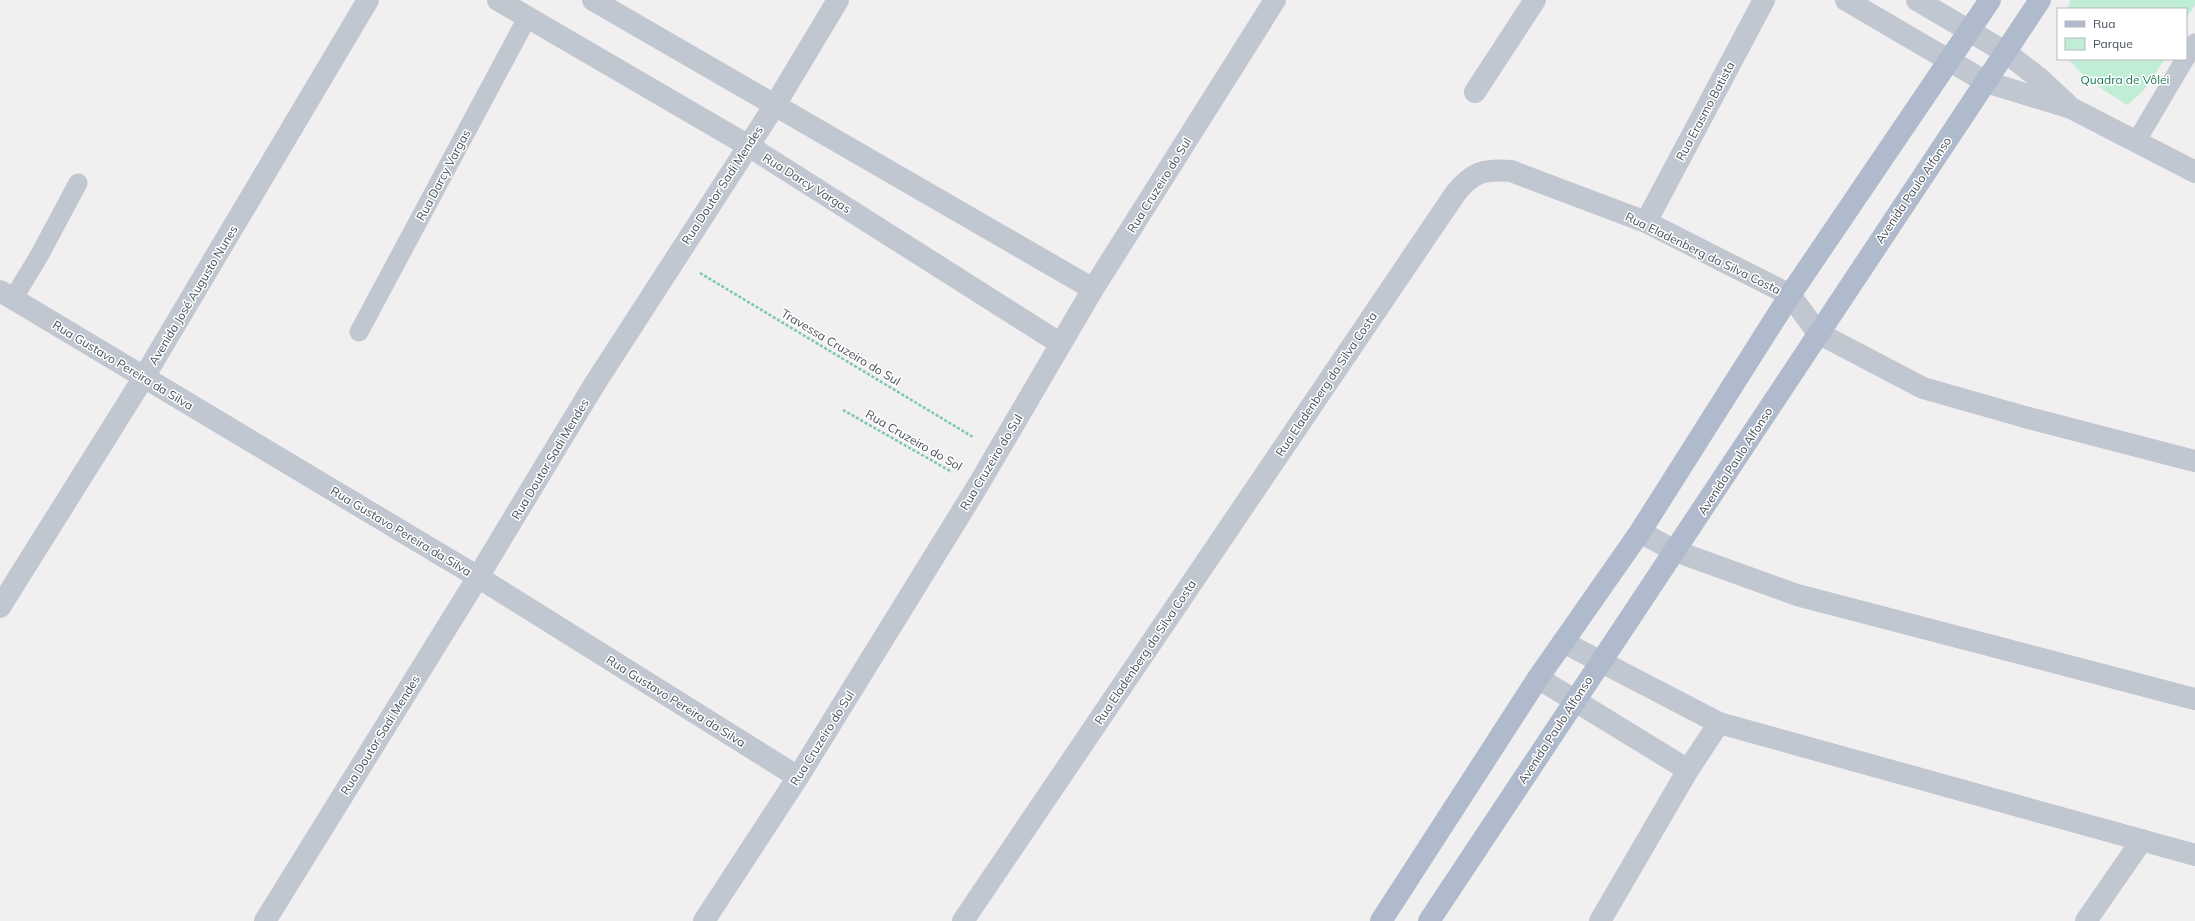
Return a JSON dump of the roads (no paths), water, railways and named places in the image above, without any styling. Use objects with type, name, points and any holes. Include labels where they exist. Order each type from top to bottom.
[{"type":"main road","points":[[1381,921],[1538,678],[1640,532],[1790,296],[1990,0]]},
{"type":"main road","name":"Avenida Paulo Alfonso","points":[[1429,921],[1599,663],[1676,551],[1818,333],[2040,0]]},
{"type":"street","name":"Avenida José Augusto Nunes","points":[[0,607],[144,377],[368,0]]},
{"type":"street","name":"Rua Darcy Vargas","points":[[498,0],[747,145],[1061,344]]},
{"type":"street","points":[[593,0],[1093,289]]},
{"type":"street","name":"Rua Doutor Sadi Mendes","points":[[265,921],[478,577],[594,385],[747,145],[775,105],[838,0]]},
{"type":"street","name":"Rua Cruzeiro do Sul","points":[[704,921],[798,777],[977,487],[1093,289],[1275,0]]},
{"type":"street","points":[[1476,92],[1535,0]]},
{"type":"street","name":"Rua Erasmo Batista","points":[[1646,222],[1764,0]]},
{"type":"street","points":[[1846,0],[1949,62],[1986,82],[2072,108],[2195,172]]},
{"type":"street","points":[[1917,0],[2005,52],[2040,78],[2072,108]]},
{"type":"street","name":"Rua Eladenberg da Silva Costa","points":[[963,921],[1466,179],[1480,172],[1494,170],[1511,171],[1646,222],[1790,296],[1818,333]]},
{"type":"street","name":"Rua Gustavo Pereira da Silva","points":[[7,295],[478,577],[798,777]]},
{"type":"street","points":[[1818,333],[1923,388],[2025,418],[2195,461]]},
{"type":"street","points":[[1640,532],[1676,551],[1798,595],[2195,699]]},
{"type":"street","points":[[1563,642],[1599,663],[1718,723],[2195,855]]},
{"type":"street","points":[[1538,678],[1688,770]]},
{"type":"street","points":[[1600,921],[1688,770],[1718,723]]},
{"type":"street","points":[[2086,921],[2142,840]]},
{"type":"lane","name":"Rua Darcy Vargas","points":[[359,332],[528,18]]},
{"type":"lane","points":[[2187,56],[2195,43]]},
{"type":"lane","points":[[2136,142],[2185,60]]},
{"type":"lane","points":[[7,295],[40,256],[78,183]]},
{"type":"park label","name":"Quadra de Vôlei","points":[[2125,79]]}]
